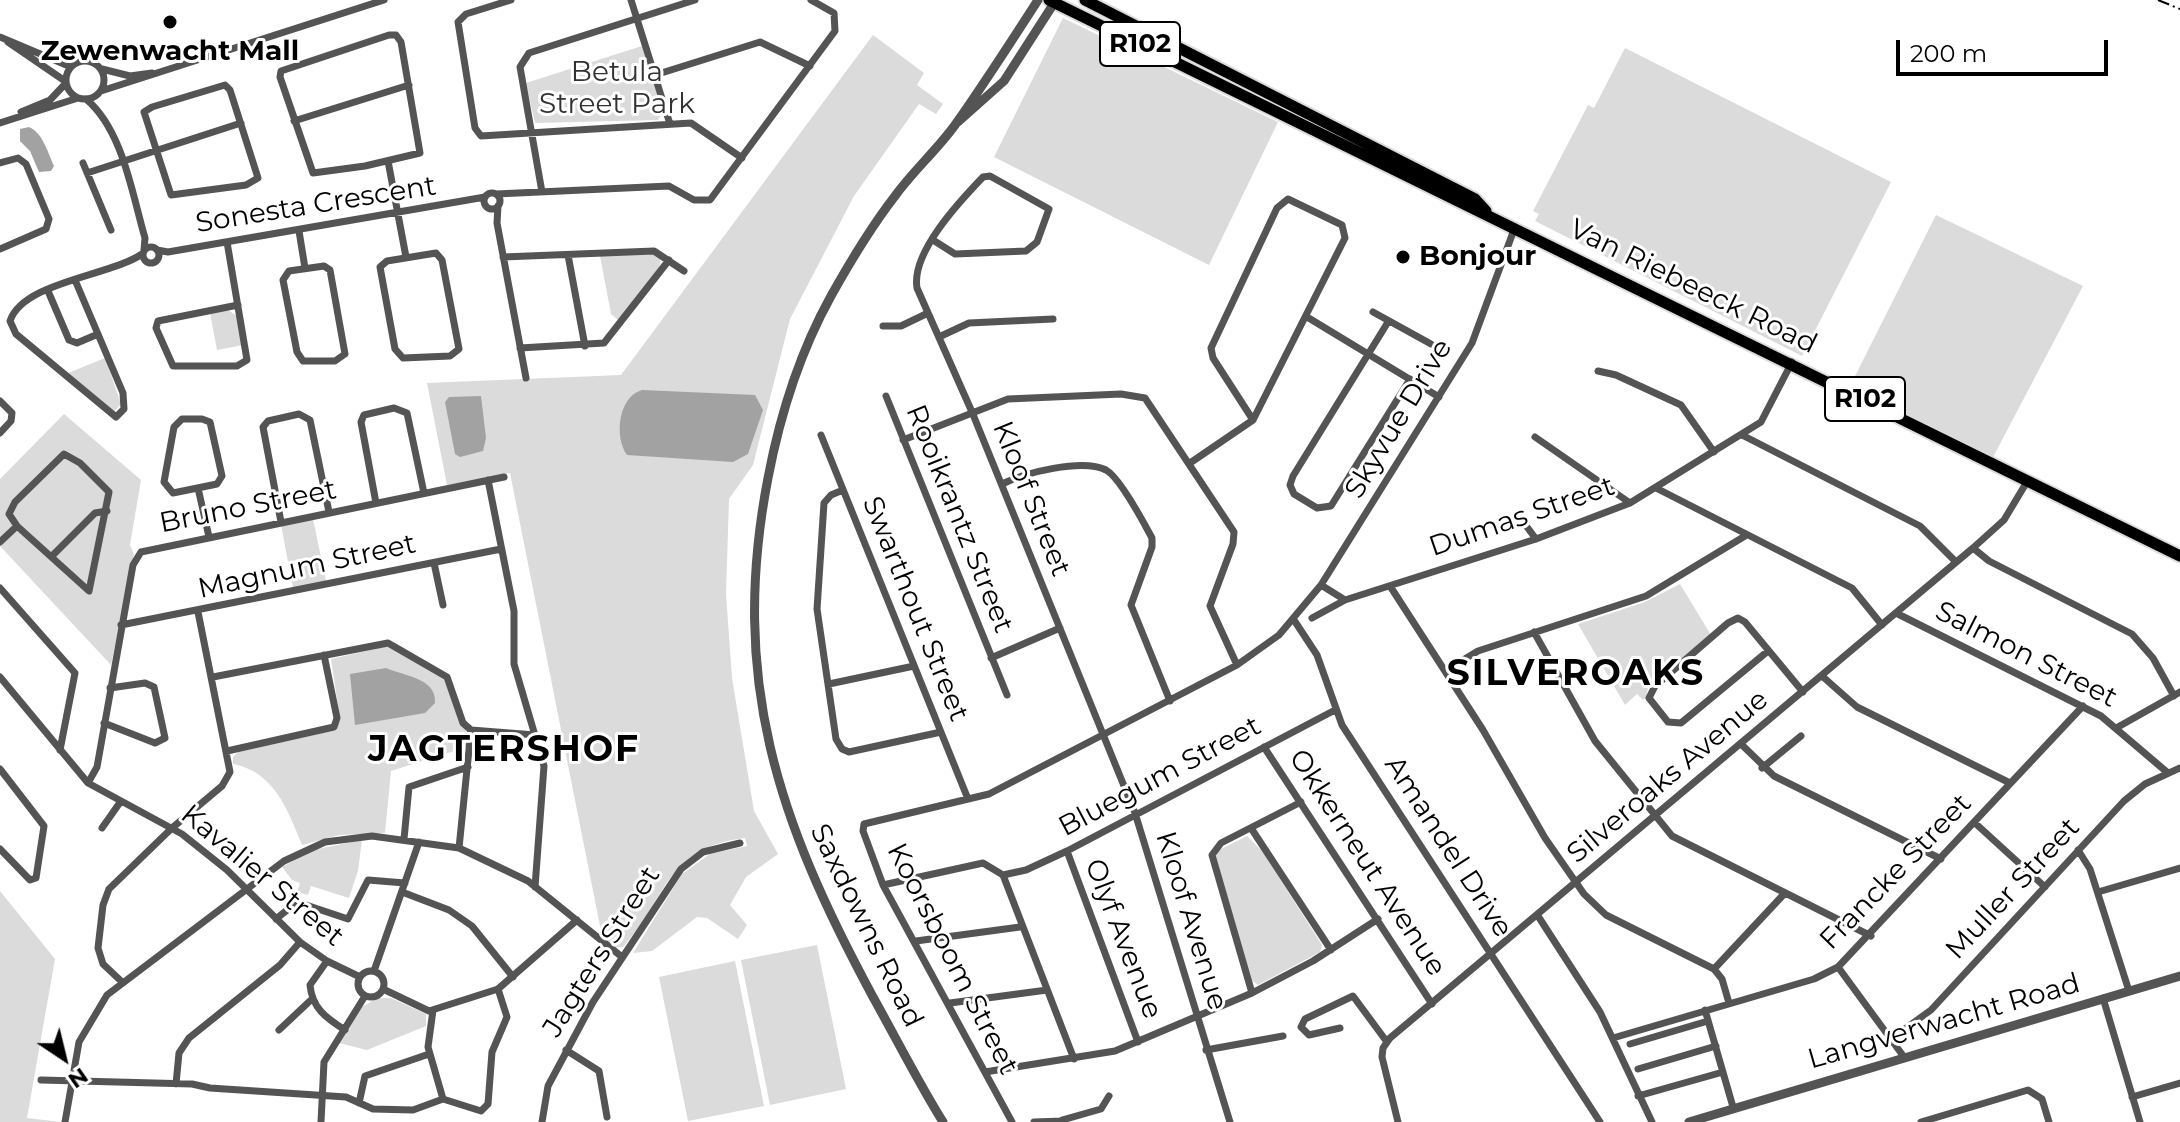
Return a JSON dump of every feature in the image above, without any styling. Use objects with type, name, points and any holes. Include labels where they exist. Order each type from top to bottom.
[{"type":"main road","name":"Van Riebeeck Road","points":[[1085,0],[1475,199],[1486,212]]},
{"type":"main road","name":"Van Riebeeck Road","points":[[1053,1],[1470,208],[1486,212],[1792,362],[2180,556]]},
{"type":"street","points":[[0,121],[82,99],[384,0]]},
{"type":"street","points":[[511,0],[462,16],[457,33],[476,131],[489,138],[531,130],[697,124],[742,158],[837,24],[831,10],[811,0]]},
{"type":"street","points":[[631,0],[670,124]]},
{"type":"street","points":[[542,192],[520,67],[525,56],[695,0]]},
{"type":"street","name":"Saxdowns Road","points":[[943,1122],[822,899],[789,818],[761,707],[755,643],[754,577],[773,451],[806,349],[830,297],[895,195],[955,124],[1038,0]]},
{"type":"street","name":"Saxdowns Road","points":[[955,124],[980,106],[1004,81],[1053,1]]},
{"type":"street","points":[[389,35],[400,38],[409,85],[420,151],[412,157],[313,173],[280,77],[284,69],[389,35]]},
{"type":"street","points":[[3,38],[71,67],[85,61],[112,74],[130,76],[162,71]]},
{"type":"street","points":[[3,38],[66,82],[101,115]]},
{"type":"street","points":[[655,75],[760,42],[810,66]]},
{"type":"street","points":[[98,66],[104,81],[99,93],[101,115],[121,162],[150,253]]},
{"type":"street","points":[[0,121],[47,102],[66,82],[71,67]]},
{"type":"street","points":[[225,85],[258,174],[251,184],[174,197],[166,190],[155,151],[143,116],[152,107],[225,85]]},
{"type":"street","points":[[294,121],[409,85]]},
{"type":"street","points":[[87,173],[241,123]]},
{"type":"street","points":[[0,163],[18,158],[26,164],[49,219],[46,229],[0,249]]},
{"type":"street","name":"Sonesta Crescent","points":[[98,334],[123,393],[124,409],[116,417],[13,330],[12,316],[22,304],[48,291],[150,253],[492,202],[513,192],[669,186],[703,202],[713,197],[742,158]]},
{"type":"street","points":[[388,161],[406,257]]},
{"type":"street","points":[[83,163],[111,230]]},
{"type":"street","points":[[986,176],[1049,209],[1037,242],[1026,251],[955,254],[933,240],[986,176]]},
{"type":"street","points":[[1190,463],[1253,420],[1307,317],[1346,230],[1342,225],[1288,199],[1277,208],[1211,348],[1213,358],[1253,420]]},
{"type":"street","points":[[492,202],[526,378]]},
{"type":"street","name":"Skyvue Drive","points":[[1294,620],[1321,585],[1472,343],[1515,227]]},
{"type":"street","points":[[299,231],[305,268]]},
{"type":"street","name":"Kloof Street","points":[[933,240],[918,262],[916,282],[1105,734]]},
{"type":"street","points":[[227,242],[238,305],[246,362],[237,366],[173,366],[156,328],[158,321],[238,305]]},
{"type":"street","points":[[503,257],[654,251],[684,271]]},
{"type":"street","points":[[436,253],[442,258],[459,346],[453,355],[407,358],[395,349],[380,270],[384,262],[406,257],[436,253]]},
{"type":"street","points":[[568,255],[585,346]]},
{"type":"street","points":[[520,348],[601,344],[609,339],[669,260]]},
{"type":"street","points":[[324,266],[330,270],[346,351],[341,359],[303,361],[298,357],[283,280],[289,271],[305,268],[324,266]]},
{"type":"street","points":[[48,291],[69,340],[77,343],[98,334],[75,280]]},
{"type":"street","points":[[1373,312],[1431,344]]},
{"type":"street","points":[[883,326],[901,326],[928,313]]},
{"type":"street","points":[[1307,317],[1439,397]]},
{"type":"street","points":[[939,337],[969,323],[1053,319]]},
{"type":"street","points":[[1388,322],[1290,481],[1294,494],[1317,508],[1331,506],[1410,379]]},
{"type":"street","name":"Dumas Street","points":[[1312,618],[1345,600],[1536,539],[1630,503],[1763,419],[1792,362]]},
{"type":"street","points":[[1598,371],[1616,375],[1681,405],[1714,452]]},
{"type":"street","points":[[903,440],[1008,399],[1140,395],[1155,409],[1234,532],[1233,544],[1210,606],[1237,665]]},
{"type":"street","name":"Rooikrantz Street","points":[[886,396],[1007,695]]},
{"type":"street","points":[[0,401],[12,413],[11,421],[0,433]]},
{"type":"street","points":[[376,503],[361,422],[369,413],[394,408],[407,413],[424,493]]},
{"type":"street","points":[[281,522],[263,427],[268,421],[299,414],[310,420],[329,512]]},
{"type":"street","points":[[182,419],[206,419],[213,427],[222,479],[217,484],[198,488],[173,493],[165,484],[174,427],[182,419]]},
{"type":"street","name":"Swarthout Street","points":[[821,435],[968,799]]},
{"type":"street","points":[[1742,435],[1920,526],[1956,562]]},
{"type":"street","points":[[1535,437],[1630,503]]},
{"type":"street","points":[[64,454],[109,492],[89,591],[17,526],[9,514],[10,509],[64,454]]},
{"type":"street","points":[[1002,484],[1026,473],[1055,469],[1098,468],[1113,476],[1152,538],[1152,547],[1131,605],[1170,701]]},
{"type":"street","name":"Bruno Street","points":[[88,783],[97,767],[121,625],[138,554],[504,477]]},
{"type":"street","points":[[488,480],[514,611],[514,664],[544,772],[535,887]]},
{"type":"street","name":"Silveroaks Avenue","points":[[1387,1042],[1973,548],[2004,520],[2028,480]]},
{"type":"street","points":[[198,488],[209,537]]},
{"type":"street","points":[[1656,488],[1852,588],[1882,625]]},
{"type":"street","points":[[843,490],[831,495],[824,503],[817,609],[836,739],[845,751],[941,732]]},
{"type":"street","points":[[52,556],[95,513],[107,511]]},
{"type":"street","points":[[1518,515],[1536,539]]},
{"type":"street","points":[[0,542],[17,526]]},
{"type":"street","points":[[1445,671],[1478,651],[1646,596],[1745,536]]},
{"type":"street","points":[[1973,548],[1989,561],[2132,634],[2153,658],[2177,694],[2118,727]]},
{"type":"street","name":"Magnum Street","points":[[121,625],[501,549]]},
{"type":"street","points":[[434,563],[443,605]]},
{"type":"street","points":[[1321,585],[1345,600]]},
{"type":"street","points":[[1390,586],[1545,838],[1577,882],[1606,915],[1714,969],[1722,979],[1729,1003]]},
{"type":"street","points":[[0,588],[74,671],[60,750]]},
{"type":"street","points":[[121,981],[107,968],[99,953],[103,905],[113,883],[227,782],[230,772],[198,612]]},
{"type":"street","name":"Salmon Street","points":[[1896,613],[2083,706],[2118,727],[2168,773]]},
{"type":"street","points":[[1768,651],[1681,723],[1668,722],[1649,698],[1655,686],[1733,619],[1745,622],[1803,692]]},
{"type":"street","points":[[968,799],[989,794],[1237,665],[1294,620]]},
{"type":"street","name":"Amandel Drive","points":[[1294,620],[1317,655],[1335,710],[1602,1122]]},
{"type":"street","name":"Rooikrantz Street","points":[[991,658],[1060,628]]},
{"type":"street","points":[[1534,632],[1595,741],[1655,816],[1680,841],[1871,936]]},
{"type":"street","points":[[213,677],[384,643],[396,646],[447,677],[463,723],[471,730],[535,735]]},
{"type":"street","points":[[227,751],[334,727],[337,718],[324,655]]},
{"type":"street","points":[[829,684],[914,666]]},
{"type":"street","points":[[1822,676],[1857,707],[2010,783]]},
{"type":"street","name":"Kavalier Street","points":[[0,677],[88,783],[172,828],[246,889],[300,942],[327,961],[360,977]]},
{"type":"street","points":[[104,723],[155,743],[165,738],[154,687],[145,683],[110,688]]},
{"type":"street","name":"Francke Street","points":[[1613,1038],[1814,979],[1838,967],[1871,936],[2083,706]]},
{"type":"street","name":"Bluegum Street","points":[[1003,875],[1037,866],[1335,710]]},
{"type":"street","points":[[459,848],[471,730]]},
{"type":"street","name":"Kloof Avenue","points":[[1105,734],[1135,813],[1230,1122]]},
{"type":"street","points":[[1762,768],[1801,736]]},
{"type":"street","points":[[1741,744],[1762,768],[1941,859]]},
{"type":"street","name":"Okkerneut Avenue","points":[[1264,747],[1432,1004]]},
{"type":"street","points":[[404,839],[409,787],[468,767]]},
{"type":"street","name":"Muller Street","points":[[1891,1039],[1931,1010],[2135,791],[2180,768]]},
{"type":"street","points":[[0,769],[44,826],[36,878],[30,880],[22,876],[0,849]]},
{"type":"street","name":"Koorsboom Street","points":[[968,799],[873,819],[864,824],[863,831],[883,885],[950,1003],[1012,1122]]},
{"type":"street","points":[[102,828],[121,801]]},
{"type":"street","points":[[1252,993],[1212,855],[1221,843],[1301,802]]},
{"type":"street","points":[[1975,823],[2045,887]]},
{"type":"street","points":[[1251,828],[1331,950]]},
{"type":"street","points":[[65,1122],[79,1042],[89,1020],[121,981],[246,889],[310,847],[353,837],[404,839],[459,848],[535,887],[622,957]]},
{"type":"street","points":[[365,996],[358,987],[360,977],[374,971],[419,842]]},
{"type":"street","name":"Jagters Street","points":[[542,1122],[548,1086],[566,1050],[622,957],[687,862],[709,850],[740,843]]},
{"type":"street","points":[[2078,850],[2084,856],[2098,892],[2129,991]]},
{"type":"street","name":"Olyf Avenue","points":[[1067,851],[1138,1042]]},
{"type":"street","points":[[883,885],[983,863],[1003,875],[1020,927],[1074,1059]]},
{"type":"street","points":[[2098,892],[2180,868]]},
{"type":"street","points":[[276,919],[297,902],[348,919],[368,880],[405,883]]},
{"type":"street","points":[[402,892],[449,910],[472,926],[513,977]]},
{"type":"street","points":[[1714,969],[1785,893]]},
{"type":"street","points":[[1538,916],[1613,1038],[1652,1122]]},
{"type":"street","points":[[985,1072],[1107,1054],[1138,1042],[1252,993],[1331,950],[1378,919]]},
{"type":"street","points":[[383,989],[424,1010],[433,1010],[498,989],[577,920]]},
{"type":"street","points":[[916,941],[1020,927]]},
{"type":"street","points":[[176,1084],[179,1053],[189,1038],[285,961],[300,942]]},
{"type":"street","points":[[327,961],[310,985],[312,999],[324,1016],[345,1030]]},
{"type":"street","points":[[1838,967],[1904,1057]]},
{"type":"street","points":[[365,996],[376,996],[383,989],[383,978],[374,971]]},
{"type":"street","name":"Langverwacht Road","points":[[1689,1122],[2180,976]]},
{"type":"street","points":[[41,1080],[176,1084],[320,1094],[352,1098],[373,1109],[413,1110],[443,1099],[477,1110],[486,1108],[492,1052],[507,1017],[498,989]]},
{"type":"street","points":[[950,1003],[1047,990]]},
{"type":"street","points":[[321,1122],[324,1062],[365,996]]},
{"type":"street","points":[[1340,1028],[1309,1035],[1301,1027],[1305,1019],[1353,996],[1387,1042],[1382,1057],[1398,1122]]},
{"type":"street","points":[[2103,998],[2140,1122]]},
{"type":"street","points":[[279,1030],[312,999]]},
{"type":"street","points":[[433,1010],[428,1033],[429,1054],[443,1099]]},
{"type":"street","points":[[1705,1010],[1733,1107]]},
{"type":"street","points":[[1630,1044],[1708,1021]]},
{"type":"street","points":[[1206,1050],[1283,1036]]},
{"type":"street","points":[[1638,1069],[1716,1046]]},
{"type":"street","points":[[566,1050],[599,1071],[607,1117]]},
{"type":"street","points":[[359,1103],[365,1076],[429,1054]]},
{"type":"street","points":[[1638,1096],[1723,1072]]},
{"type":"street","points":[[2132,1097],[2180,1083]]},
{"type":"street","points":[[1921,1122],[2028,1090],[2042,1099],[2049,1122]]},
{"type":"street","points":[[1034,1122],[1063,1121],[1101,1109],[1109,1096]]},
{"type":"street","points":[[1955,1111],[1958,1122]]},
{"type":"street","name":"Langverwacht Road","points":[[1704,1122],[1721,1112]]},
{"type":"green space","points":[[1063,18],[1278,122],[1209,265],[994,157]]},
{"type":"green space","points":[[873,35],[924,73],[917,85],[943,104],[936,114],[919,104],[854,196],[790,319],[753,465],[729,499],[726,594],[732,678],[754,811],[778,854],[746,877],[730,905],[747,925],[738,939],[707,918],[697,917],[652,951],[633,953],[682,874],[710,854],[747,846],[745,838],[719,843],[683,863],[623,947],[615,947],[602,936],[510,473],[447,485],[427,383],[621,375]]},
{"type":"green space","name":"Betula Street Park","points":[[642,46],[663,113],[658,120],[535,123],[526,83]]},
{"type":"green space","points":[[1625,48],[1891,182],[1802,356],[1535,221],[1539,214],[1533,211],[1588,105],[1594,108]]},
{"type":"green space","points":[[1936,215],[2083,286],[1991,461],[1848,390]]},
{"type":"green space","points":[[654,254],[660,259],[660,266],[619,321],[611,314],[600,256]]},
{"type":"green space","points":[[228,310],[237,316],[243,345],[217,350],[210,313]]},
{"type":"green space","points":[[105,358],[121,404],[114,412],[68,373]]},
{"type":"green space","points":[[64,414],[141,480],[130,545],[134,554],[111,665],[0,546],[0,479]]},
{"type":"green space","points":[[313,519],[326,581],[293,588],[281,525]]},
{"type":"green space","points":[[1680,584],[1711,635],[1648,688],[1646,698],[1643,700],[1637,694],[1625,705],[1578,624],[1645,602]]},
{"type":"green space","points":[[388,646],[446,679],[467,733],[467,747],[391,771],[385,833],[339,835],[302,845],[285,807],[270,784],[260,775],[233,764],[233,757],[238,752],[336,730],[340,719],[331,659]]},
{"type":"green space","points":[[1247,836],[1262,851],[1322,945],[1320,952],[1258,985],[1251,980],[1215,858],[1219,850]]},
{"type":"green space","points":[[362,840],[358,871],[349,898],[311,886],[308,895],[297,892],[300,883],[292,880],[282,867],[313,850]]},
{"type":"green space","points":[[0,891],[55,959],[27,1118],[61,1122],[0,1122]]},
{"type":"green space","points":[[817,945],[846,1089],[770,1105],[741,960]]},
{"type":"green space","points":[[735,961],[764,1106],[688,1121],[659,977]]},
{"type":"green space","points":[[377,998],[391,998],[426,1014],[426,1026],[367,1050],[339,1043],[362,1007]]},
{"type":"shaded area","points":[[29,127],[44,144],[54,166],[51,171],[39,172],[30,151],[20,141],[20,129]]},
{"type":"shaded area","points":[[642,390],[755,395],[763,410],[748,454],[733,462],[627,455],[620,438],[623,409],[634,394]]},
{"type":"shaded area","points":[[481,396],[486,438],[483,451],[460,457],[455,454],[445,402],[449,397]]},
{"type":"shaded area","points":[[386,668],[425,683],[431,688],[435,703],[425,713],[355,725],[350,674]]},
{"type":"railway","points":[[2158,0],[2180,9]]},
{"type":"place","name":"Zewenwacht Mall","points":[[170,22]]},
{"type":"place","name":"Bonjour","points":[[1403,257]]},
{"type":"district","name":"SILVEROAKS","points":[[1576,674]]},
{"type":"district","name":"JAGTERSHOF","points":[[504,750]]}]
